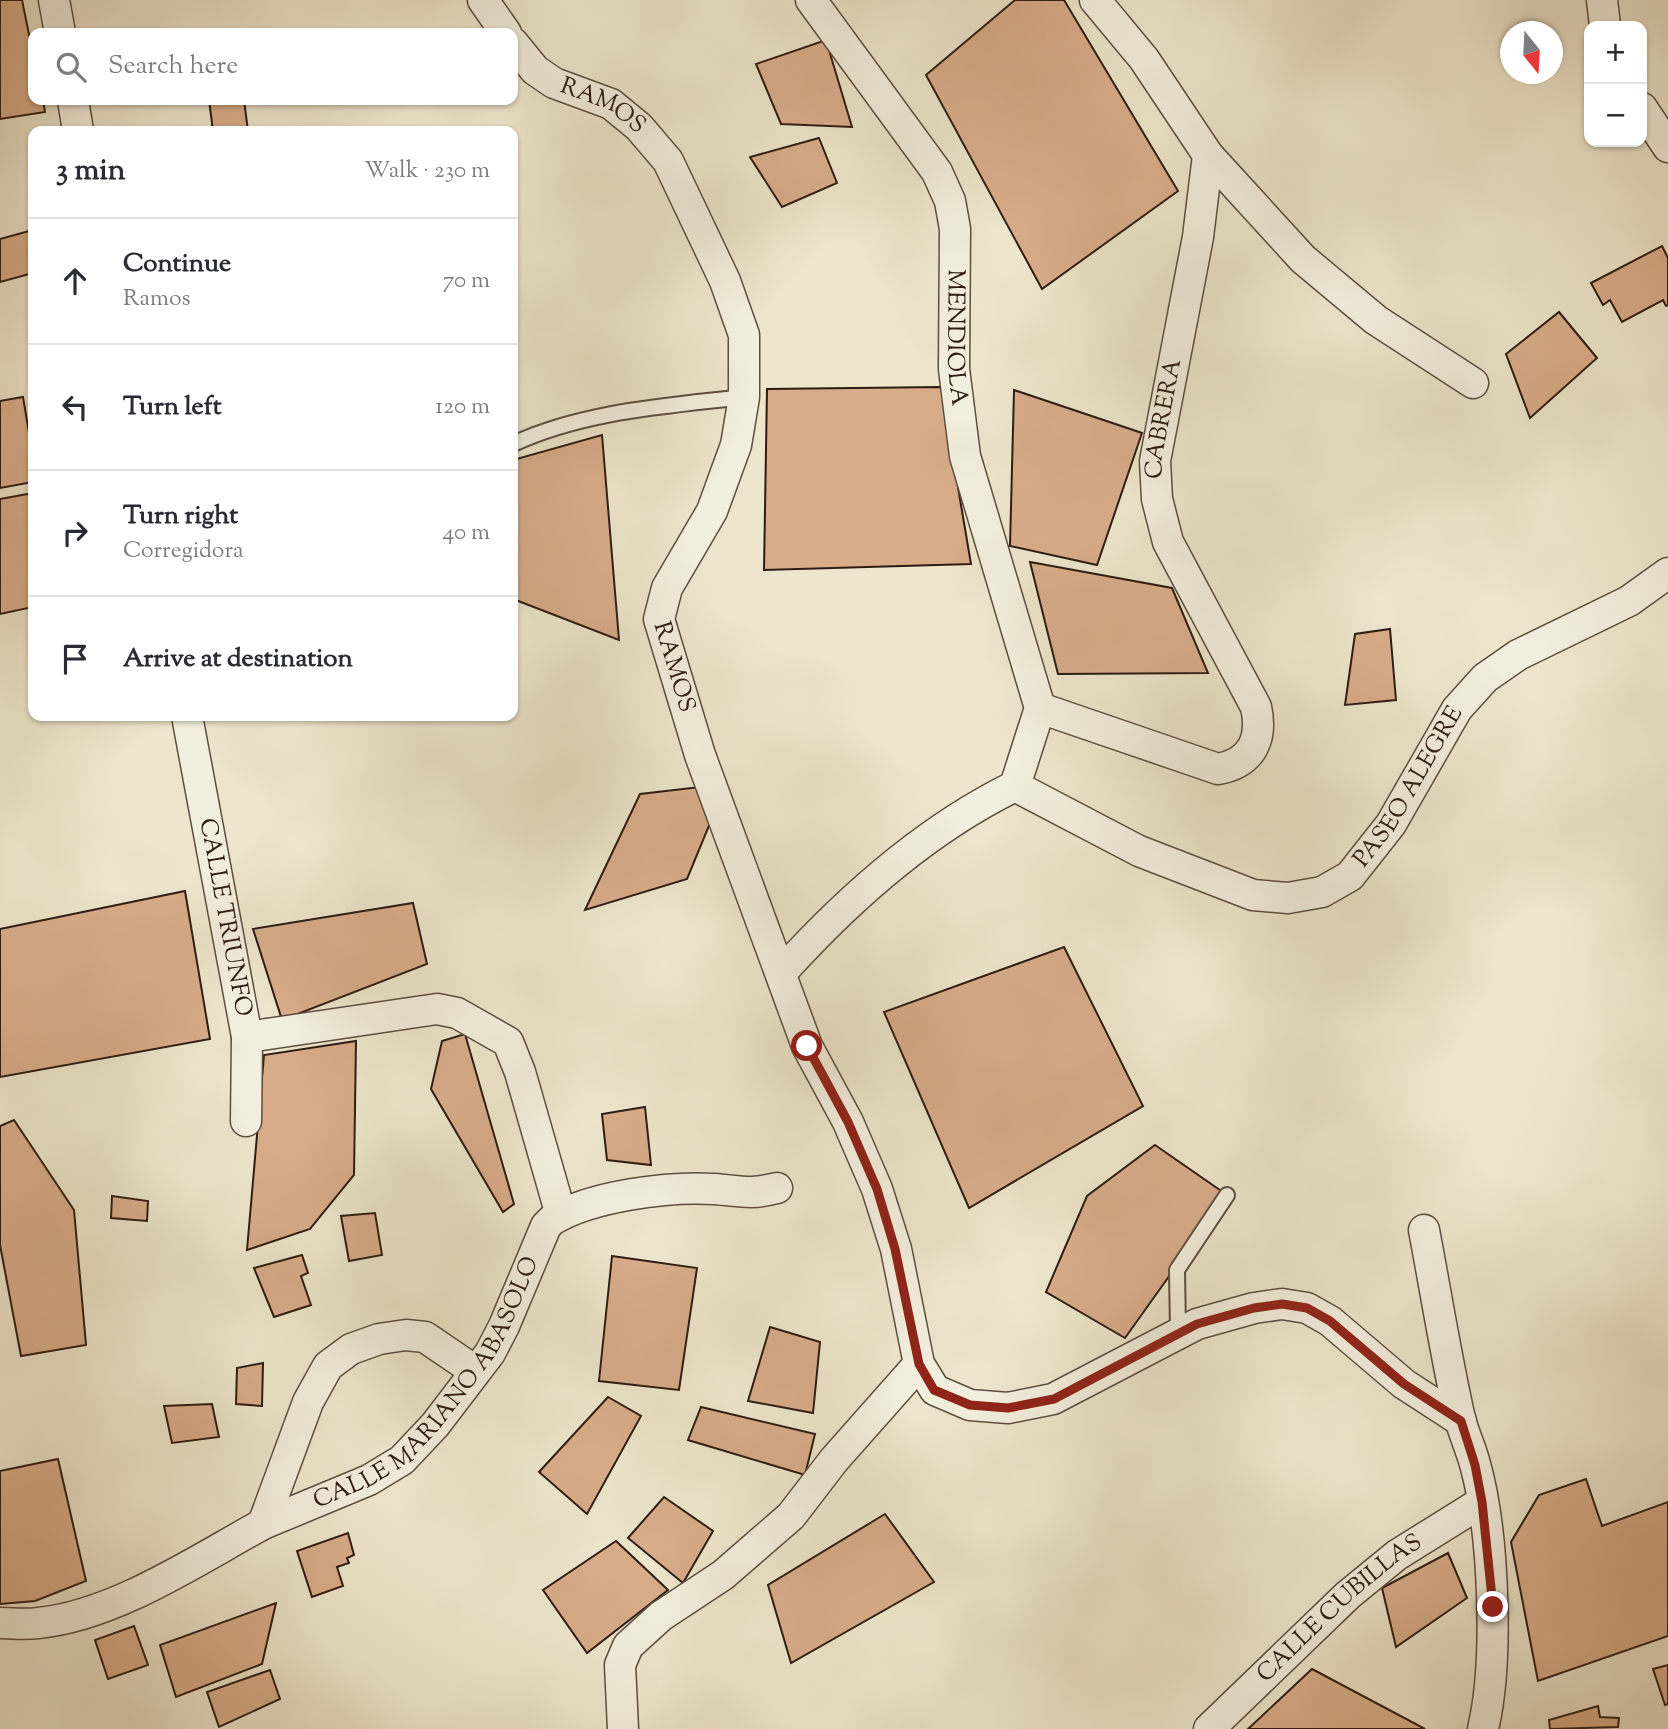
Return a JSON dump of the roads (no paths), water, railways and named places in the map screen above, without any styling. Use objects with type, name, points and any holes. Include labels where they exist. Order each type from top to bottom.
[{"type":"street","points":[[54,0],[59,28]]},
{"type":"street","points":[[483,0],[503,28]]},
{"type":"street","name":"MENDIOLA","points":[[810,0],[937,172],[950,201],[956,229],[954,369],[965,456],[1040,708]]},
{"type":"street","points":[[1095,0],[1143,60],[1208,155],[1303,259],[1376,320],[1473,383]]},
{"type":"street","points":[[1602,0],[1604,21]]},
{"type":"street","name":"RAMOS","points":[[518,50],[528,63],[554,83],[611,104],[639,127],[668,161],[725,281],[744,335],[744,397],[736,445],[712,511],[667,588],[659,619],[700,755],[807,1046],[848,1122],[877,1189],[895,1249],[919,1364]]},
{"type":"street","points":[[73,105],[77,126]]},
{"type":"street","points":[[1647,116],[1668,147]]},
{"type":"street","name":"CABRERA","points":[[1040,708],[1218,769],[1233,767],[1248,756],[1258,742],[1260,725],[1256,707],[1168,542],[1157,499],[1155,461],[1198,237],[1208,155]]},
{"type":"street","name":"PASEO ALEGRE","points":[[1014,786],[1139,851],[1253,895],[1288,898],[1322,891],[1350,876],[1391,824],[1457,709],[1485,678],[1518,655],[1629,601],[1668,573]]},
{"type":"street","points":[[782,972],[827,922],[894,868],[975,806],[1014,786],[1040,708]]},
{"type":"street","name":"CALLE TRIUNFO","points":[[188,721],[247,1037],[246,1121]]},
{"type":"street","points":[[247,1037],[437,1009],[457,1013],[508,1042],[520,1072],[561,1214],[639,1193],[669,1189],[715,1189],[752,1194],[777,1188]]},
{"type":"street","name":"CALLE MARIANO ABASOLO","points":[[0,1623],[39,1623],[94,1611],[161,1580],[263,1524],[369,1480],[402,1460],[435,1426],[475,1371],[504,1326],[546,1226],[561,1214]]},
{"type":"street","points":[[1424,1230],[1461,1421],[1475,1465],[1482,1502],[1493,1607],[1489,1706],[1483,1729]]},
{"type":"street","points":[[623,1729],[620,1665],[628,1646],[661,1616],[723,1575],[791,1516],[834,1460],[919,1364],[934,1390],[970,1405],[1008,1408],[1054,1399],[1197,1324],[1254,1308],[1282,1304],[1307,1308],[1330,1321],[1404,1384],[1461,1421]]},
{"type":"street","points":[[263,1524],[308,1402],[328,1366],[351,1349],[379,1339],[406,1335],[425,1337],[475,1371]]},
{"type":"street","name":"CALLE CUBILLAS","points":[[1209,1729],[1348,1595],[1397,1555],[1482,1502]]},
{"type":"lane","points":[[518,442],[542,430],[644,408],[744,397]]},
{"type":"lane","points":[[1178,1333],[1177,1270],[1227,1195]]}]
